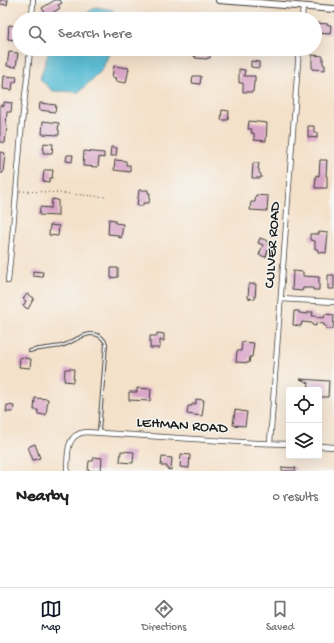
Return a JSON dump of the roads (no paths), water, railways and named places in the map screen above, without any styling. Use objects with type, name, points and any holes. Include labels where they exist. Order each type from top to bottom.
[{"type":"street","points":[[32,12],[33,0]]},
{"type":"street","points":[[219,0],[334,9]]},
{"type":"street","points":[[303,6],[303,12]]},
{"type":"street","points":[[8,281],[29,56]]},
{"type":"street","name":"CULVER ROAD","points":[[270,443],[298,56]]},
{"type":"street","points":[[280,299],[334,302]]},
{"type":"street","name":"LEHMAN ROAD","points":[[67,471],[71,438],[80,432],[286,444]]},
{"type":"street","points":[[322,446],[334,447]]},
{"type":"lane","points":[[30,351],[64,345],[85,335],[97,335],[105,341],[99,433]]},
{"type":"water","points":[[96,7],[113,10],[113,12],[88,12]]},
{"type":"water","points":[[47,56],[108,56],[102,70],[79,92],[53,91],[40,79]]}]
